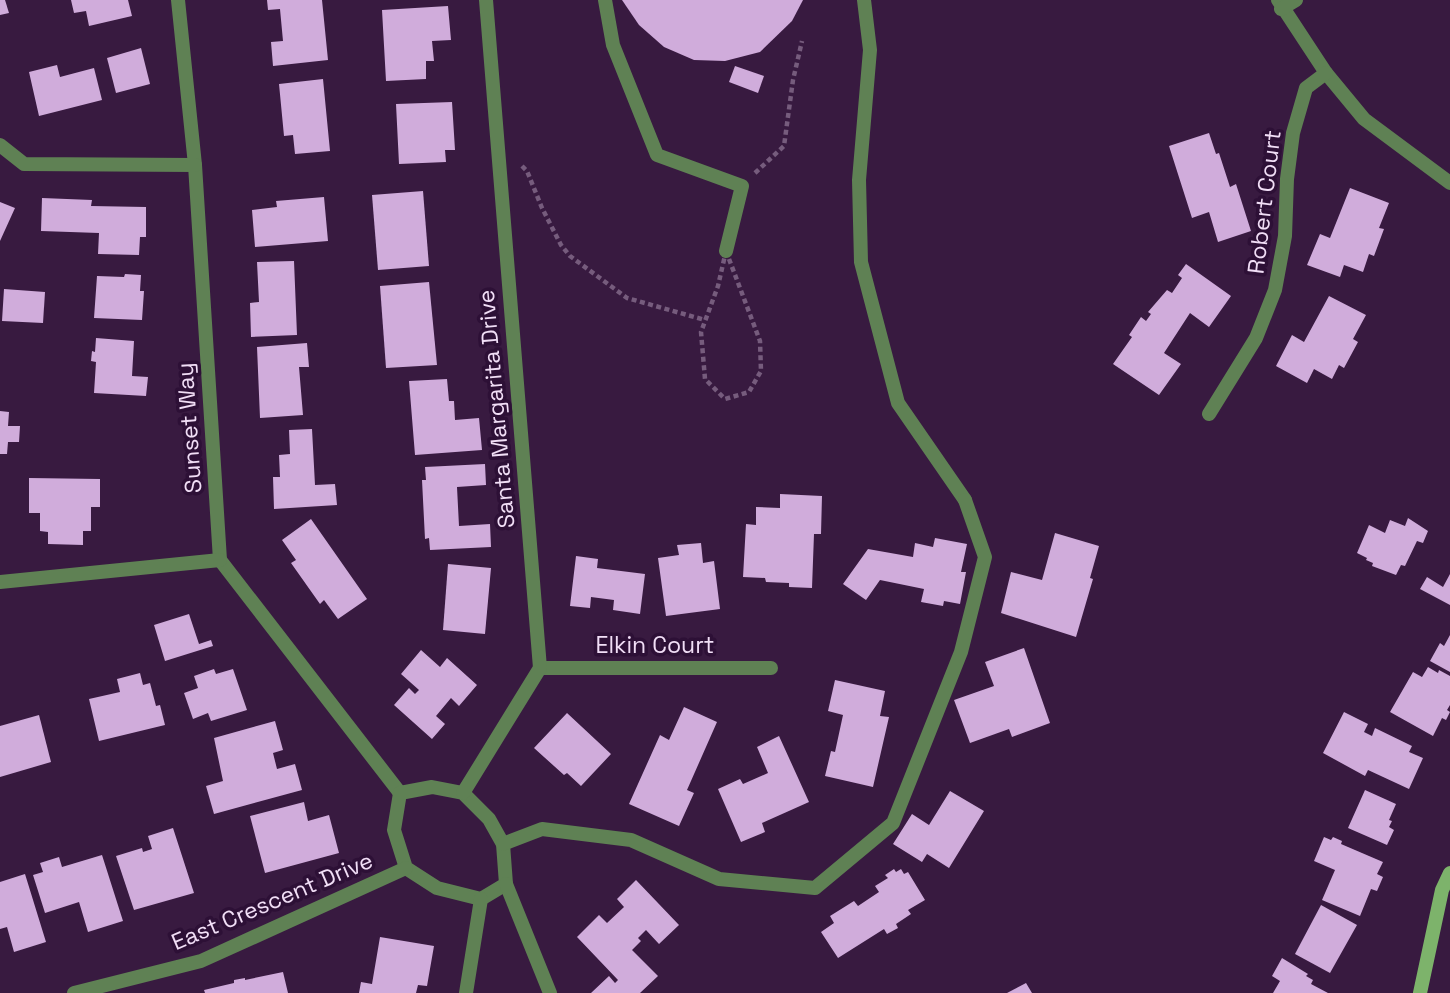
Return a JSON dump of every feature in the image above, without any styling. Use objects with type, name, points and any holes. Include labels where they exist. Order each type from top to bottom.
[{"type":"street","name":"Sunset Way","points":[[177,0],[195,165],[220,560]]},
{"type":"street","name":"Santa Margarita Drive","points":[[486,0],[540,668]]},
{"type":"street","points":[[606,0],[613,45],[657,155],[742,186],[726,251]]},
{"type":"street","points":[[503,844],[542,829],[632,840],[719,879],[815,888],[893,823],[961,652],[985,557],[965,500],[898,403],[861,262],[859,180],[870,50],[864,0]]},
{"type":"street","points":[[1296,0],[1280,4],[1326,73],[1364,119],[1450,183]]},
{"type":"street","name":"Robert Court","points":[[1209,414],[1256,338],[1275,290],[1285,236],[1287,179],[1293,133],[1306,88],[1326,73]]},
{"type":"street","points":[[0,145],[24,164],[195,165]]},
{"type":"street","points":[[0,582],[220,560],[400,793],[394,830],[406,868],[437,888],[481,899],[506,884]]},
{"type":"street","points":[[463,793],[540,668]]},
{"type":"street","name":"Elkin Court","points":[[540,668],[771,668]]},
{"type":"street","points":[[400,793],[432,787],[463,793],[489,818],[503,844],[506,884],[550,993]]},
{"type":"street","name":"East Crescent Drive","points":[[74,993],[201,961],[406,868]]},
{"type":"street","points":[[1420,993],[1441,890],[1450,873]]},
{"type":"street","points":[[466,993],[481,899]]},
{"type":"path","points":[[742,186],[784,146],[793,80],[802,41]]},
{"type":"path","points":[[498,145],[527,171],[542,208],[561,245],[570,256],[627,298],[705,320]]},
{"type":"path","points":[[726,251],[760,341],[761,371],[749,392],[725,399],[705,379],[701,332],[726,251]]},
{"type":"building","points":[[0,0],[5,0],[9,13],[0,15]]},
{"type":"building","points":[[71,0],[128,0],[132,16],[89,26],[86,11],[74,13]]},
{"type":"building","points":[[267,0],[322,0],[328,60],[273,66],[271,42],[283,41],[280,9],[268,10]]},
{"type":"building","points":[[622,0],[803,0],[792,21],[760,52],[725,61],[694,60],[664,47],[639,25]]},
{"type":"building","points":[[448,6],[451,40],[432,41],[434,61],[426,61],[426,79],[386,81],[382,10]]},
{"type":"building","points":[[141,48],[150,84],[116,93],[107,58]]},
{"type":"building","points":[[57,65],[60,77],[94,68],[102,100],[39,116],[29,72]]},
{"type":"building","points":[[735,66],[764,76],[758,93],[729,82]]},
{"type":"building","points":[[323,79],[330,151],[295,154],[293,135],[284,136],[279,84]]},
{"type":"building","points":[[452,102],[455,150],[445,150],[446,162],[399,164],[396,104]]},
{"type":"building","points":[[1209,133],[1230,187],[1236,184],[1251,231],[1218,242],[1209,212],[1192,218],[1169,146]]},
{"type":"building","points":[[1350,188],[1389,203],[1379,228],[1384,229],[1374,256],[1369,254],[1363,272],[1344,265],[1340,277],[1307,265],[1320,234],[1330,238]]},
{"type":"building","points":[[423,191],[429,266],[378,270],[372,195]]},
{"type":"building","points":[[324,197],[328,241],[255,247],[252,210],[277,207],[276,201]]},
{"type":"building","points":[[42,198],[92,200],[91,206],[146,207],[146,237],[140,237],[139,255],[98,254],[99,233],[41,231]]},
{"type":"building","points":[[0,202],[15,208],[0,241]]},
{"type":"building","points":[[294,261],[297,335],[251,337],[250,303],[259,302],[257,262]]},
{"type":"building","points":[[1186,264],[1231,296],[1209,327],[1190,313],[1164,353],[1181,364],[1159,395],[1113,364],[1132,337],[1129,335],[1141,317],[1146,321],[1151,314],[1148,312],[1167,290],[1172,293],[1182,278],[1178,275]]},
{"type":"building","points":[[125,274],[141,275],[140,291],[144,291],[142,320],[94,318],[97,276],[124,277]]},
{"type":"building","points":[[429,282],[437,365],[386,368],[380,286]]},
{"type":"building","points":[[4,289],[45,292],[43,323],[2,321]]},
{"type":"building","points":[[1329,296],[1366,315],[1353,339],[1358,342],[1344,368],[1339,365],[1332,379],[1314,369],[1307,383],[1276,366],[1292,335],[1304,342]]},
{"type":"building","points":[[96,338],[134,341],[132,376],[148,377],[146,396],[94,393],[96,362],[91,361]]},
{"type":"building","points":[[307,343],[309,367],[299,367],[303,415],[260,418],[257,347]]},
{"type":"building","points":[[447,379],[449,401],[454,401],[455,420],[479,418],[482,450],[415,455],[409,381]]},
{"type":"building","points":[[0,411],[9,412],[8,426],[20,426],[19,442],[8,442],[7,454],[0,454]]},
{"type":"building","points":[[312,429],[315,485],[335,484],[337,505],[274,509],[273,477],[280,477],[279,455],[290,454],[289,430]]},
{"type":"building","points":[[485,464],[486,485],[457,487],[459,526],[490,524],[491,547],[430,550],[429,538],[425,539],[422,480],[426,480],[425,467]]},
{"type":"building","points":[[29,478],[100,479],[100,507],[91,507],[91,531],[83,531],[83,545],[48,544],[48,532],[40,531],[40,513],[29,513]]},
{"type":"building","points":[[780,494],[822,496],[821,534],[814,534],[812,588],[789,587],[789,583],[743,577],[746,524],[756,525],[756,507],[780,508]]},
{"type":"building","points":[[1408,518],[1428,531],[1423,543],[1417,541],[1405,566],[1401,565],[1396,575],[1372,566],[1373,563],[1357,553],[1369,525],[1385,533],[1390,520],[1405,526]]},
{"type":"building","points":[[311,519],[367,599],[338,619],[324,600],[320,604],[291,563],[296,560],[282,540]]},
{"type":"building","points":[[1055,533],[1099,546],[1090,578],[1093,579],[1076,637],[1001,613],[1011,572],[1042,580]]},
{"type":"building","points":[[935,538],[967,544],[961,572],[966,572],[960,604],[944,601],[943,606],[921,602],[924,589],[880,580],[866,600],[843,584],[868,549],[913,557],[915,543],[933,547]]},
{"type":"building","points":[[701,543],[703,563],[714,561],[720,609],[666,616],[658,558],[679,555],[677,545]]},
{"type":"building","points":[[576,556],[598,559],[597,568],[645,574],[640,614],[613,610],[614,600],[591,597],[590,608],[570,606]]},
{"type":"building","points":[[448,564],[491,568],[485,634],[443,630]]},
{"type":"building","points":[[1450,574],[1450,605],[1420,589],[1427,577],[1443,587]]},
{"type":"building","points":[[189,614],[199,644],[211,640],[213,646],[165,661],[154,625]]},
{"type":"building","points":[[1450,635],[1450,672],[1430,661],[1440,643],[1444,646]]},
{"type":"building","points":[[1024,648],[1050,723],[1012,737],[1009,729],[970,743],[954,700],[994,686],[985,662]]},
{"type":"building","points":[[421,650],[440,667],[447,658],[477,685],[459,706],[451,698],[436,716],[445,724],[432,739],[394,705],[409,688],[415,694],[419,690],[401,674]]},
{"type":"building","points":[[1428,667],[1450,676],[1450,705],[1447,710],[1450,712],[1446,720],[1442,718],[1433,736],[1390,712],[1413,672],[1422,677]]},
{"type":"building","points":[[214,669],[216,674],[233,669],[247,710],[211,721],[208,713],[193,719],[184,693],[198,688],[194,676]]},
{"type":"building","points":[[140,673],[143,685],[150,683],[165,725],[99,741],[89,699],[120,692],[117,679]]},
{"type":"building","points":[[835,680],[885,691],[880,716],[889,717],[873,787],[825,776],[831,751],[835,752],[843,715],[828,711]]},
{"type":"building","points":[[684,707],[717,722],[687,790],[694,793],[679,826],[629,804],[660,735],[669,740]]},
{"type":"building","points":[[1344,712],[1368,724],[1364,732],[1372,736],[1375,728],[1412,746],[1409,752],[1423,758],[1409,789],[1368,770],[1365,776],[1323,753]]},
{"type":"building","points":[[567,713],[611,754],[581,786],[567,773],[564,775],[534,748]]},
{"type":"building","points":[[39,715],[51,762],[0,777],[0,726]]},
{"type":"building","points":[[275,721],[283,750],[273,753],[277,769],[295,764],[302,790],[214,814],[206,786],[223,781],[214,738]]},
{"type":"building","points":[[779,736],[809,802],[762,823],[765,832],[741,842],[718,789],[740,779],[743,784],[768,773],[757,747]]},
{"type":"building","points":[[1365,790],[1396,804],[1389,820],[1392,821],[1389,827],[1394,830],[1387,845],[1348,828]]},
{"type":"building","points":[[950,791],[984,811],[949,868],[927,854],[922,862],[893,844],[912,814],[929,825]]},
{"type":"building","points":[[304,802],[308,821],[329,815],[339,853],[265,873],[250,816]]},
{"type":"building","points":[[173,828],[194,893],[134,910],[116,856],[142,848],[143,852],[152,849],[148,836]]},
{"type":"building","points":[[1324,837],[1331,840],[1333,837],[1342,841],[1341,844],[1383,862],[1377,874],[1383,877],[1377,891],[1371,889],[1360,916],[1322,900],[1335,870],[1314,861]]},
{"type":"building","points":[[102,855],[123,921],[88,932],[79,902],[45,913],[33,875],[43,872],[40,863],[59,857],[62,867]]},
{"type":"building","points":[[894,869],[896,872],[901,869],[904,874],[908,872],[925,900],[908,910],[911,914],[896,924],[898,928],[887,934],[884,929],[838,958],[821,932],[834,923],[830,916],[854,901],[858,906],[879,892],[875,886],[888,878],[885,875]]},
{"type":"building","points":[[25,874],[46,942],[14,952],[7,927],[0,929],[0,882]]},
{"type":"building","points":[[636,880],[679,925],[659,944],[646,930],[638,938],[641,941],[632,950],[658,976],[640,993],[591,993],[609,976],[615,983],[618,980],[577,937],[599,915],[607,923],[624,907],[617,899]]},
{"type":"building","points":[[1321,905],[1357,925],[1330,973],[1295,954]]},
{"type":"building","points":[[380,937],[434,946],[427,986],[418,985],[416,993],[359,993],[361,982],[372,984]]},
{"type":"building","points":[[1282,958],[1308,974],[1306,976],[1313,980],[1311,984],[1328,993],[1273,993],[1280,981],[1272,976]]},
{"type":"building","points":[[283,972],[288,993],[205,993],[204,990],[234,983],[234,980]]},
{"type":"building","points":[[1026,983],[1032,993],[1007,993]]}]
